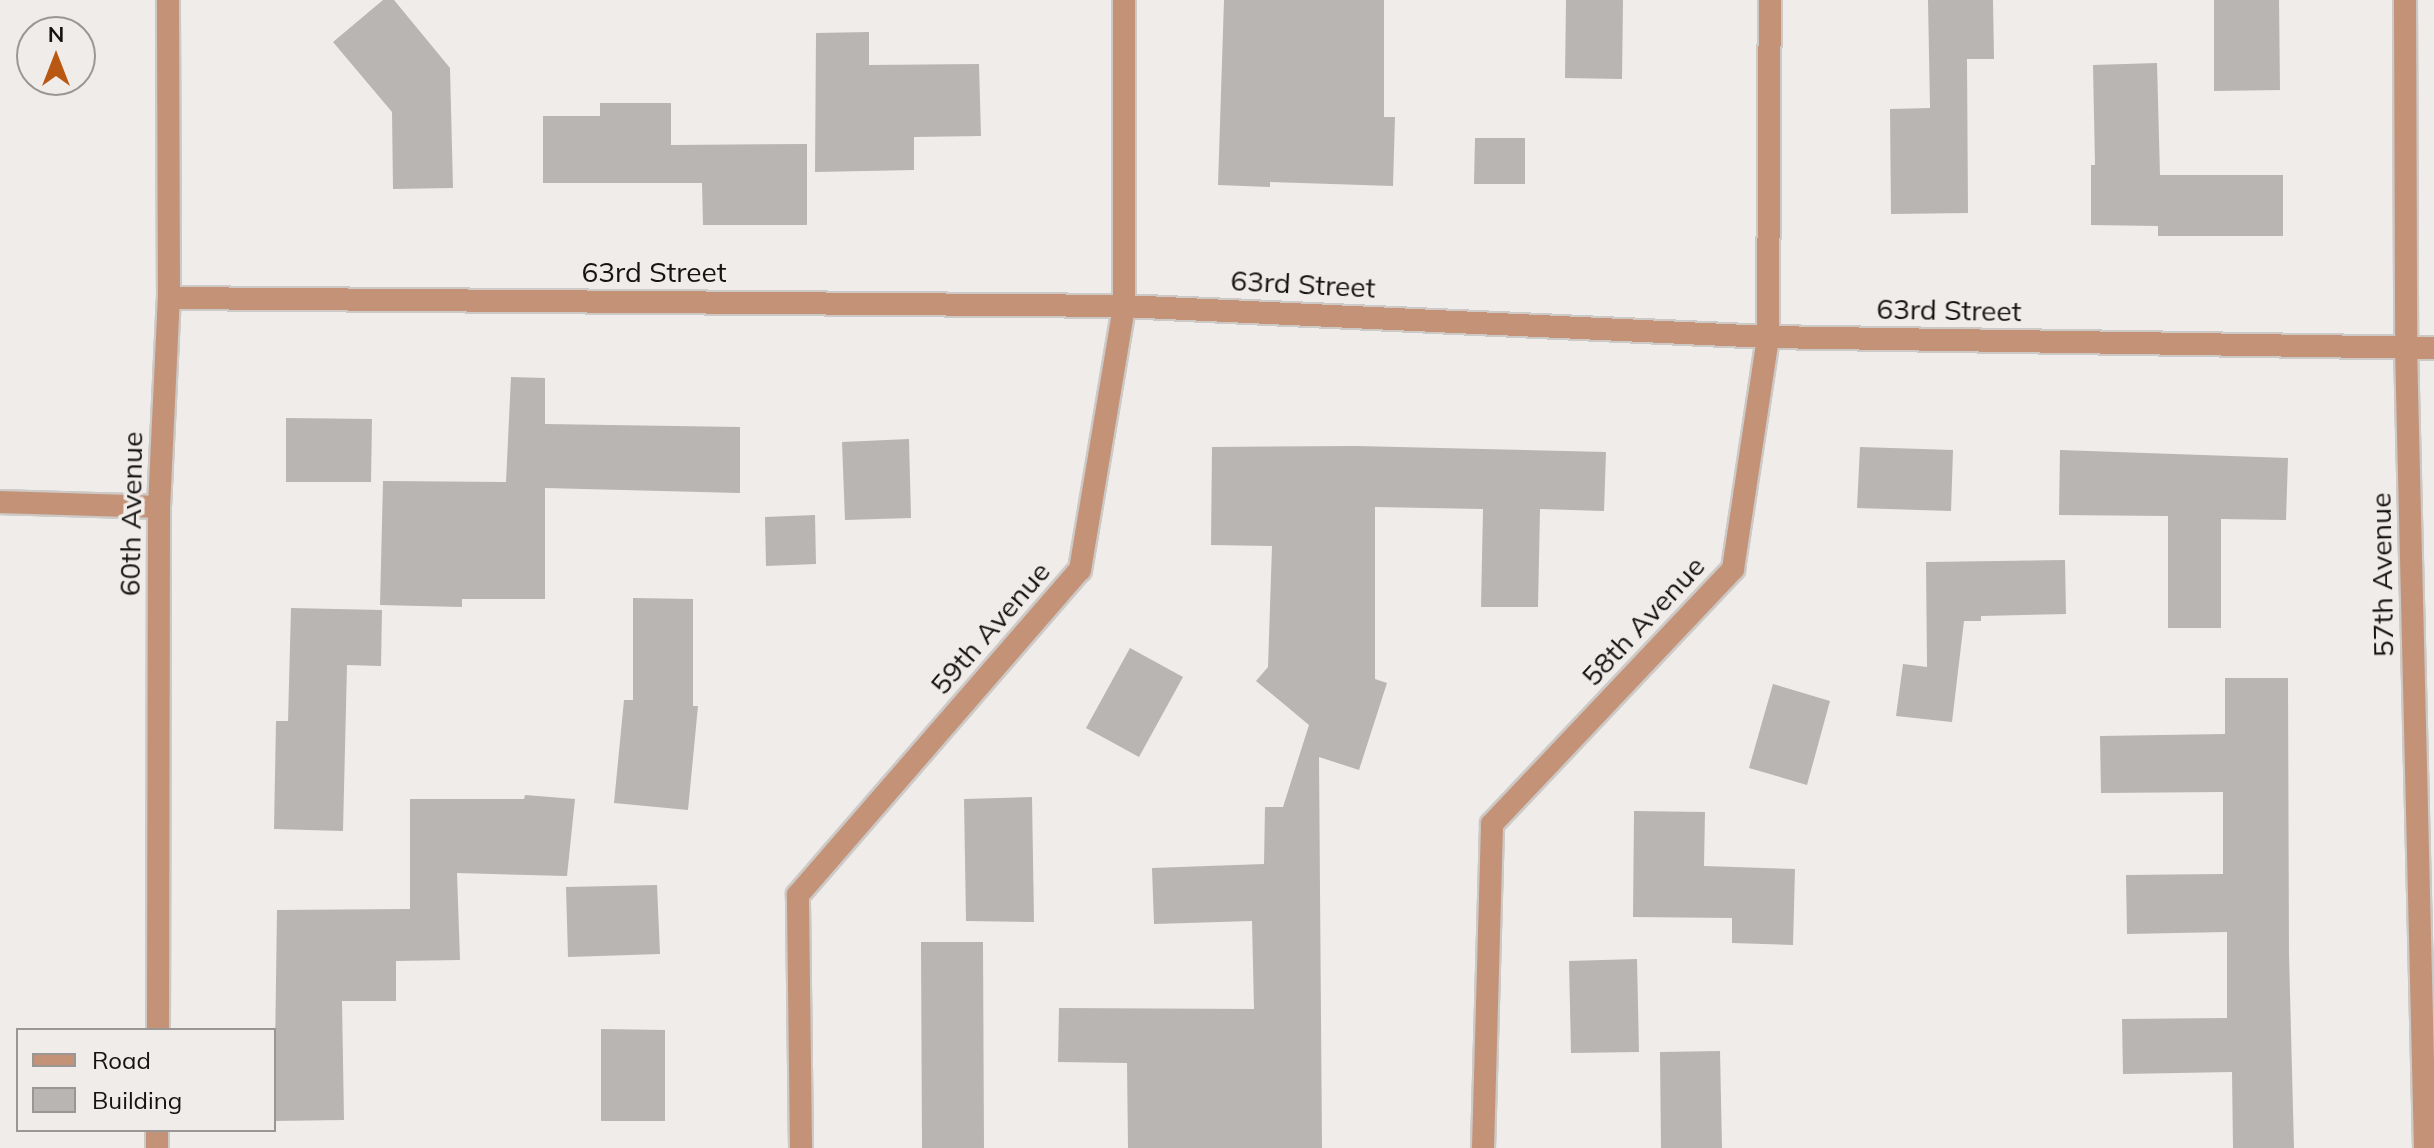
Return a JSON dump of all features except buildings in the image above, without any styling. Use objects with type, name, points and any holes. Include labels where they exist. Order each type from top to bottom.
[{"type":"street","name":"60th Avenue","points":[[158,1028],[159,507],[169,298],[168,0]]},
{"type":"street","name":"59th Avenue","points":[[801,1148],[798,895],[1080,570],[1124,306],[1124,0]]},
{"type":"street","name":"58th Avenue","points":[[1483,1148],[1492,824],[1733,569],[1768,337],[1770,0]]},
{"type":"street","name":"57th Avenue","points":[[2405,0],[2406,347],[2425,1148]]},
{"type":"street","name":"63rd Street","points":[[169,298],[1124,306],[1768,337],[2434,348]]},
{"type":"street","points":[[0,502],[159,507]]}]
